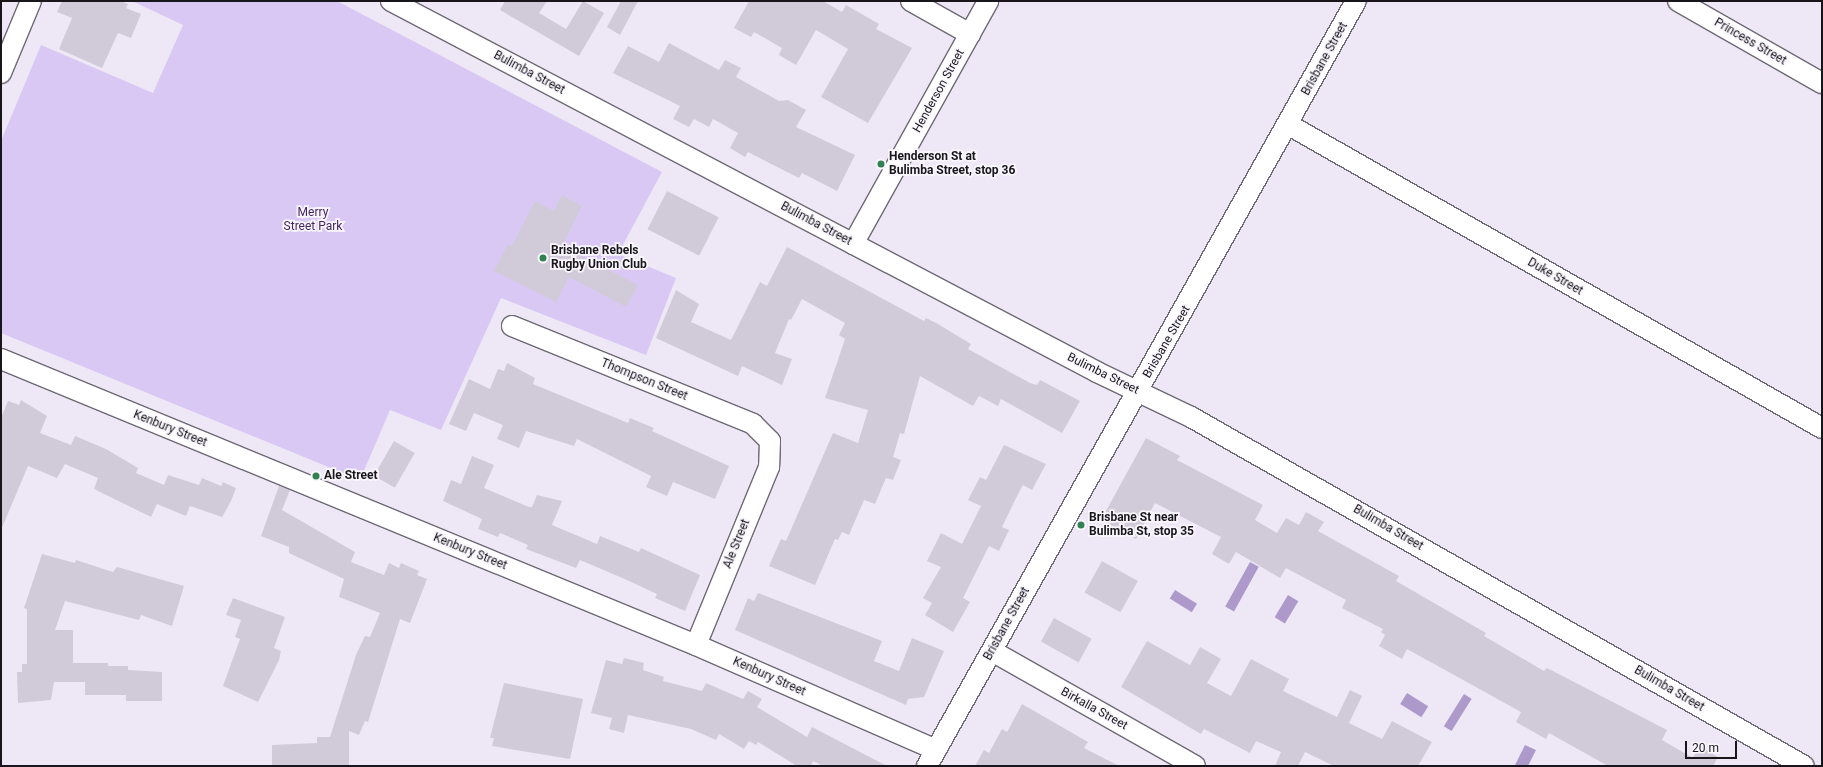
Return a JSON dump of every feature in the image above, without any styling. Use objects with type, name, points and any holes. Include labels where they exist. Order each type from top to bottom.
[{"type":"street","points":[[1,73],[31,1]]},
{"type":"street","name":"Bulimba Street","points":[[391,1],[853,244],[1138,391],[1191,416],[1804,766]]},
{"type":"street","points":[[911,1],[970,34]]},
{"type":"street","name":"Henderson Street","points":[[853,244],[988,1]]},
{"type":"street","name":"Brisbane Street","points":[[932,758],[1289,125],[1356,1]]},
{"type":"street","name":"Princess Street","points":[[1678,1],[1822,83]]},
{"type":"street","name":"Duke Street","points":[[1289,125],[1822,428]]},
{"type":"street","name":"Thompson Street","points":[[512,326],[754,424],[770,441]]},
{"type":"street","name":"Kenbury Street","points":[[1,359],[696,645],[932,758]]},
{"type":"street","name":"Ale Street","points":[[696,645],[769,467],[770,441]]},
{"type":"street","name":"Birkalla Street","points":[[992,651],[1195,766]]},
{"type":"green space","name":"Merry Street Park","points":[[132,1],[337,1],[662,172],[618,254],[676,278],[646,355],[501,298],[441,430],[390,410],[360,480],[1,333],[1,141],[41,45],[153,93],[183,25]]},
{"type":"shaded area","points":[[1250,562],[1259,567],[1234,611],[1225,607]]},
{"type":"shaded area","points":[[1175,590],[1197,604],[1192,612],[1170,598]]},
{"type":"shaded area","points":[[1288,595],[1298,601],[1285,623],[1275,617]]},
{"type":"shaded area","points":[[1407,693],[1428,706],[1421,717],[1400,704]]},
{"type":"shaded area","points":[[1464,694],[1472,699],[1451,731],[1444,726]]},
{"type":"shaded area","points":[[1525,745],[1536,750],[1528,766],[1515,765]]},
{"type":"building","points":[[62,1],[120,1],[128,4],[126,8],[141,14],[131,38],[118,33],[102,68],[59,49],[72,18],[57,12]]},
{"type":"building","points":[[505,1],[547,1],[539,13],[566,29],[583,1],[604,13],[579,56],[500,10]]},
{"type":"building","points":[[621,1],[638,1],[620,35],[607,27]]},
{"type":"building","points":[[749,1],[823,1],[842,12],[846,5],[879,24],[876,29],[912,48],[868,123],[821,97],[848,49],[816,30],[796,65],[779,55],[782,48],[754,32],[751,37],[734,28]]},
{"type":"building","points":[[669,43],[719,70],[725,60],[741,68],[736,77],[779,101],[788,100],[806,110],[796,127],[855,155],[837,191],[802,173],[799,178],[748,152],[745,157],[730,148],[738,133],[713,119],[709,127],[694,119],[689,127],[673,119],[680,106],[613,73],[628,46],[659,62]]},
{"type":"building","points":[[667,191],[719,217],[699,256],[647,229]]},
{"type":"building","name":"Brisbane Rebels Rugby Union Club","points":[[562,195],[582,206],[562,246],[638,285],[626,307],[569,277],[556,302],[494,271],[508,244],[512,246],[535,201],[554,211]]},
{"type":"building","points":[[787,247],[924,321],[926,318],[938,324],[971,344],[968,349],[1030,383],[1037,385],[1040,380],[1080,401],[1062,433],[1001,399],[998,406],[979,396],[973,406],[920,376],[904,434],[900,433],[893,457],[901,460],[893,480],[886,478],[875,504],[864,500],[849,535],[842,532],[838,540],[835,539],[815,585],[769,566],[781,539],[786,541],[833,433],[858,443],[868,410],[825,398],[845,339],[839,335],[845,323],[802,299],[791,320],[789,319],[775,353],[792,359],[782,385],[742,366],[738,376],[656,338],[676,290],[699,304],[691,322],[731,340],[760,282],[767,286]]},
{"type":"building","points":[[507,363],[535,378],[533,384],[628,423],[630,418],[654,428],[652,431],[729,466],[715,499],[673,482],[667,496],[646,487],[651,476],[577,439],[574,446],[526,431],[519,448],[497,439],[503,425],[474,413],[466,431],[449,424],[469,379],[490,389],[498,369],[504,371]]},
{"type":"building","points":[[21,400],[47,416],[40,433],[71,445],[75,436],[106,449],[138,468],[136,473],[164,485],[168,475],[199,485],[202,478],[221,486],[223,482],[236,488],[231,501],[222,517],[190,506],[186,516],[157,504],[151,517],[94,489],[98,478],[65,464],[57,478],[28,466],[1,530],[1,418],[8,401],[19,405]]},
{"type":"building","points":[[1146,438],[1180,456],[1177,460],[1263,505],[1255,520],[1277,533],[1286,518],[1299,525],[1306,512],[1324,522],[1318,531],[1399,576],[1396,581],[1486,633],[1484,636],[1544,671],[1547,668],[1667,730],[1662,740],[1693,758],[1699,746],[1718,757],[1713,766],[1608,766],[1549,733],[1546,739],[1516,722],[1521,712],[1407,649],[1402,659],[1379,646],[1385,635],[1381,632],[1383,629],[1342,608],[1346,600],[1286,568],[1280,578],[1236,552],[1229,564],[1212,554],[1221,537],[1155,503],[1136,539],[1101,520]]},
{"type":"building","points":[[394,441],[415,453],[395,488],[374,476]]},
{"type":"building","points":[[1004,445],[1046,464],[1032,490],[1023,485],[1002,527],[1009,530],[999,551],[989,546],[963,598],[970,602],[953,632],[925,615],[932,603],[923,598],[941,567],[927,561],[941,533],[962,544],[981,506],[968,500],[980,477],[986,480]]},
{"type":"building","points":[[472,456],[494,465],[484,488],[529,507],[532,507],[537,495],[562,501],[552,525],[597,544],[600,536],[639,552],[641,548],[700,575],[685,611],[655,598],[657,594],[580,560],[576,568],[526,549],[528,545],[500,533],[498,537],[478,529],[482,519],[443,501],[451,480],[461,484]]},
{"type":"building","points":[[279,486],[290,490],[282,510],[355,552],[351,562],[384,575],[389,563],[399,568],[401,563],[419,571],[417,575],[427,579],[410,623],[400,619],[368,722],[365,721],[359,735],[349,731],[349,766],[272,766],[272,745],[317,743],[317,737],[330,737],[356,655],[365,636],[370,637],[380,613],[339,597],[344,579],[289,553],[289,547],[261,536]]},
{"type":"building","points":[[42,554],[75,563],[76,560],[113,572],[117,567],[184,586],[172,626],[141,615],[139,620],[65,601],[55,630],[73,630],[73,663],[108,663],[108,666],[128,666],[128,670],[162,672],[162,701],[126,701],[126,695],[85,695],[85,682],[54,682],[51,700],[18,703],[17,672],[22,672],[22,664],[27,664],[27,609],[24,608]]},
{"type":"building","points":[[1102,561],[1138,581],[1120,612],[1085,592]]},
{"type":"building","points":[[758,593],[882,641],[874,661],[899,671],[912,638],[944,651],[924,697],[908,699],[906,705],[735,630],[748,598],[754,601]]},
{"type":"building","points":[[233,598],[285,617],[274,648],[281,651],[279,660],[258,702],[223,686],[240,639],[235,637],[241,620],[226,615]]},
{"type":"building","points":[[1054,618],[1092,639],[1079,662],[1041,642]]},
{"type":"building","points":[[1147,641],[1190,665],[1200,647],[1221,659],[1207,683],[1231,696],[1251,659],[1289,679],[1283,691],[1337,717],[1350,690],[1362,696],[1349,723],[1382,739],[1392,721],[1432,742],[1418,766],[1334,766],[1305,752],[1298,766],[1275,766],[1281,752],[1256,741],[1250,753],[1204,729],[1201,734],[1121,687]]},
{"type":"building","points":[[624,658],[644,663],[643,670],[664,677],[663,681],[702,691],[706,683],[743,699],[748,691],[762,699],[757,707],[807,737],[812,727],[887,766],[823,766],[813,761],[811,766],[797,766],[758,742],[756,745],[749,741],[744,749],[719,734],[716,740],[691,729],[628,715],[624,733],[609,729],[612,718],[591,713],[606,660],[622,664]]},
{"type":"building","points":[[504,683],[583,699],[570,759],[492,746],[494,738],[490,738]]},
{"type":"building","points":[[1022,704],[1088,742],[1084,748],[1119,766],[975,766],[984,750],[989,753],[1002,729],[1007,732]]},
{"type":"place","name":"Henderson St at Bulimba Street, stop 36","points":[[881,164]]},
{"type":"place","name":"Brisbane Rebels Rugby Union Club","points":[[543,258]]},
{"type":"place","name":"Ale Street","points":[[316,476]]},
{"type":"place","name":"Brisbane St near Bulimba St, stop 35","points":[[1081,525]]}]
